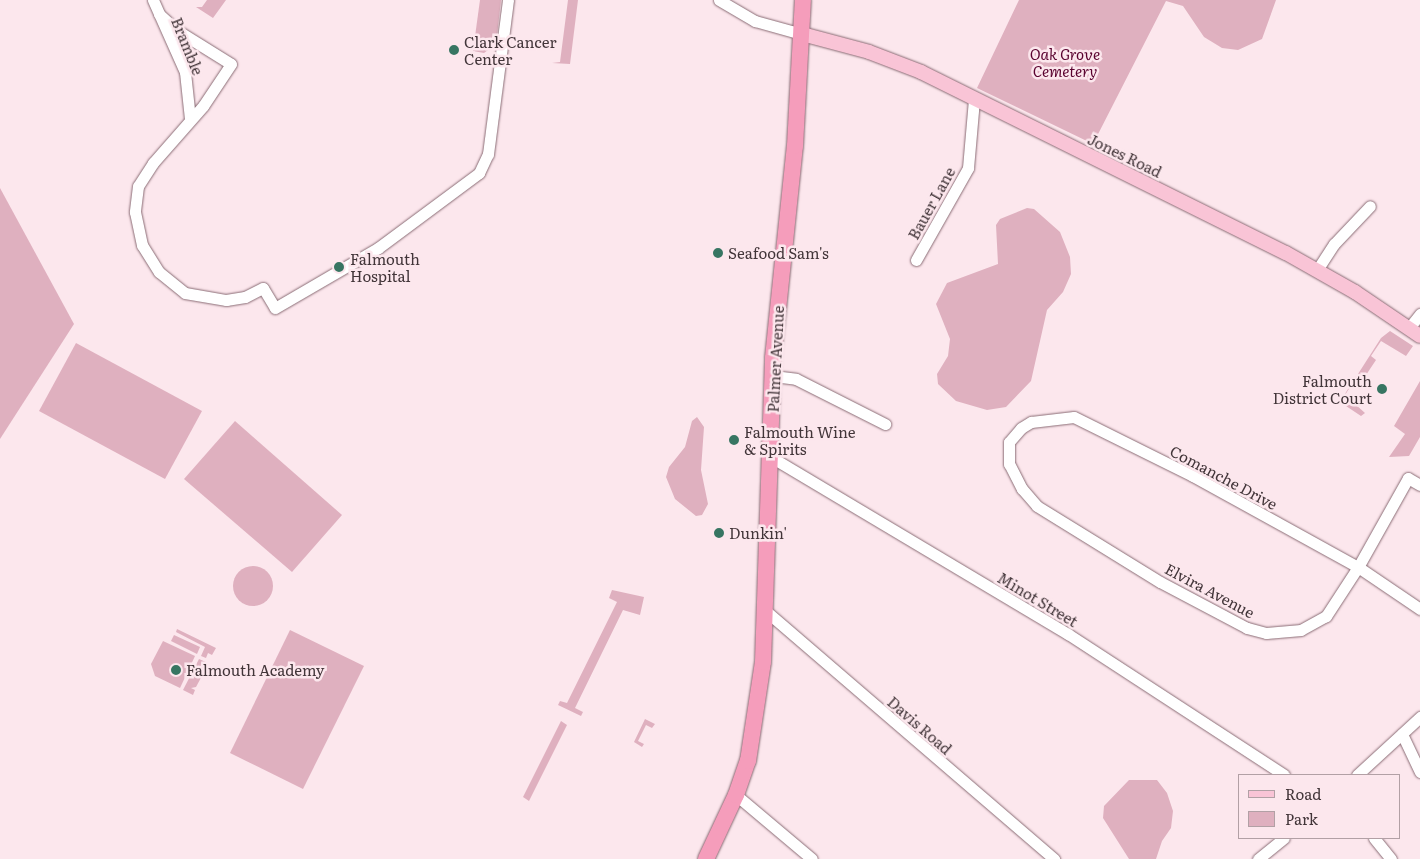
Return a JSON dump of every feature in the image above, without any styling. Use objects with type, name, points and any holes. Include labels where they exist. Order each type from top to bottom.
[{"type":"highway","name":"Palmer Avenue","points":[[706,859],[736,795],[754,732],[766,612],[777,306],[795,146],[802,34],[802,0]]},
{"type":"main road","name":"Jones Road","points":[[802,34],[884,57],[921,72],[1317,270],[1414,332]]},
{"type":"street","name":"Bramble","points":[[153,0],[185,72],[190,119]]},
{"type":"street","points":[[190,119],[153,162],[138,186],[135,212],[142,245],[159,272],[185,293],[226,300],[245,297],[263,288],[274,308],[378,248],[468,183],[487,160],[495,111],[508,0]]},
{"type":"street","points":[[719,0],[755,21],[802,34]]},
{"type":"street","name":"Bramble","points":[[159,14],[173,27],[231,64],[190,119]]},
{"type":"street","name":"Bauer Lane","points":[[916,260],[968,168],[974,100]]},
{"type":"street","points":[[1317,270],[1334,244],[1370,206]]},
{"type":"street","points":[[1414,332],[1420,314]]},
{"type":"street","points":[[773,376],[796,378],[885,424]]},
{"type":"street","name":"Comanche Drive","points":[[1009,442],[1020,428],[1031,422],[1074,416],[1193,476],[1358,567],[1420,609]]},
{"type":"street","name":"Elvira Avenue","points":[[1009,442],[1009,464],[1022,489],[1037,506],[1119,558],[1247,628],[1266,633],[1311,626],[1333,607],[1358,567],[1408,478],[1420,485]]},
{"type":"street","name":"Minot Street","points":[[771,457],[1068,634],[1282,774]]},
{"type":"street","name":"Davis Road","points":[[766,612],[1054,859]]},
{"type":"street","points":[[1358,774],[1420,717]]},
{"type":"street","points":[[1402,734],[1420,772]]},
{"type":"street","points":[[736,795],[812,859]]},
{"type":"street","points":[[1258,859],[1283,839]]},
{"type":"street","points":[[1375,839],[1391,859]]},
{"type":"green space","points":[[207,0],[226,0],[213,18],[196,7],[202,7]]},
{"type":"green space","points":[[480,0],[501,0],[496,44],[484,53],[473,51]]},
{"type":"green space","points":[[568,0],[578,0],[570,64],[552,63],[560,62]]},
{"type":"green space","name":"Oak Grove Cemetery","points":[[1019,0],[1276,0],[1262,39],[1238,50],[1222,48],[1204,37],[1183,6],[1166,1],[1093,144],[977,88]]},
{"type":"green space","points":[[0,188],[74,324],[0,439]]},
{"type":"green space","points":[[1027,208],[1034,209],[1060,232],[1070,257],[1071,274],[1063,292],[1047,310],[1031,381],[1006,407],[987,410],[956,401],[938,384],[937,374],[948,356],[950,339],[936,304],[947,283],[998,264],[996,225],[1000,219]]},
{"type":"green space","points":[[1390,331],[1413,346],[1406,356],[1381,341],[1371,356],[1376,360],[1364,378],[1358,374],[1381,338]]},
{"type":"green space","points":[[76,343],[202,411],[165,479],[39,411]]},
{"type":"green space","points":[[1356,376],[1362,380],[1360,384],[1354,381],[1345,395],[1365,413],[1361,416],[1340,402]]},
{"type":"green space","points":[[1420,381],[1420,437],[1409,456],[1389,457],[1405,434],[1394,426]]},
{"type":"green space","points":[[697,417],[704,427],[701,470],[708,504],[702,515],[696,516],[675,499],[666,477],[669,467],[685,447],[692,421]]},
{"type":"green space","points":[[235,421],[342,515],[292,572],[184,479]]},
{"type":"green space","points":[[257,566],[264,569],[270,575],[273,586],[272,594],[264,603],[257,606],[249,606],[242,603],[234,594],[233,582],[236,575],[245,567]]},
{"type":"green space","points":[[612,590],[644,597],[640,615],[623,610],[575,708],[583,712],[581,716],[558,705],[560,701],[567,703],[617,602],[609,598]]},
{"type":"green space","points":[[177,629],[216,648],[212,655],[208,653],[206,658],[201,656],[205,647],[176,632]]},
{"type":"green space","points":[[290,630],[364,666],[303,789],[230,753]]},
{"type":"green space","points":[[174,635],[200,647],[197,654],[171,641]]},
{"type":"green space","points":[[163,641],[195,656],[180,688],[155,676],[151,664]]},
{"type":"green space","points":[[199,659],[208,663],[205,670],[200,672],[203,674],[196,687],[191,688],[195,690],[193,695],[183,690]]},
{"type":"green space","points":[[645,719],[655,724],[652,728],[646,725],[638,741],[644,744],[642,747],[634,742]]},
{"type":"green space","points":[[561,721],[567,725],[529,801],[523,797]]},
{"type":"green space","points":[[1129,780],[1157,780],[1167,793],[1173,811],[1171,828],[1162,841],[1156,859],[1129,859],[1103,818],[1104,806]]},
{"type":"place","name":"Clark Cancer Center","points":[[454,50]]},
{"type":"place","name":"Seafood Sam's","points":[[718,253]]},
{"type":"place","name":"Falmouth Hospital","points":[[339,267]]},
{"type":"place","name":"Falmouth District Court","points":[[1382,389]]},
{"type":"place","name":"Falmouth Wine & Spirits","points":[[734,440]]},
{"type":"place","name":"Dunkin'","points":[[719,533]]},
{"type":"place","name":"Falmouth Academy","points":[[176,670]]}]
